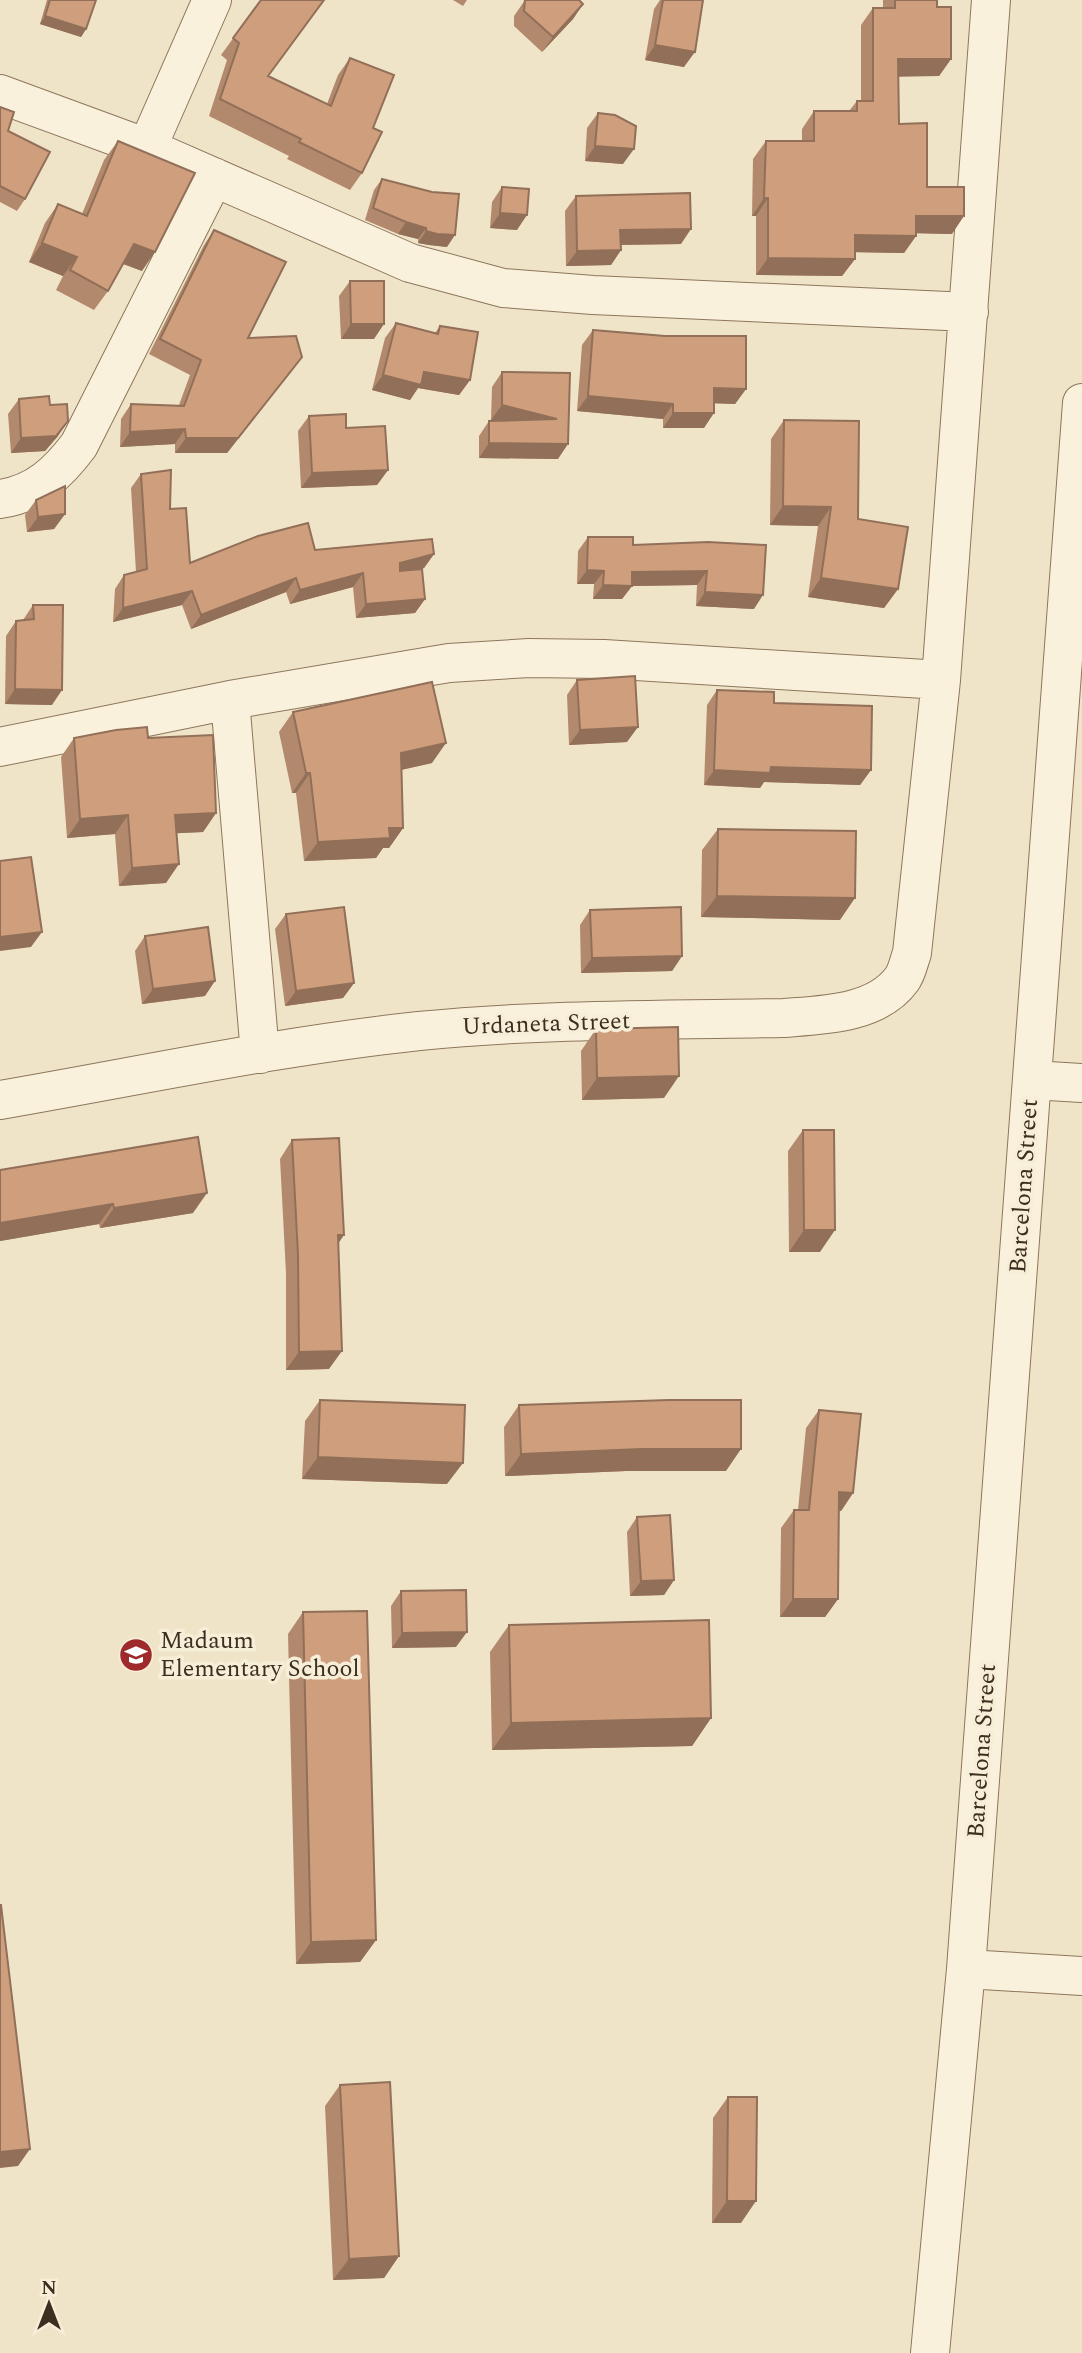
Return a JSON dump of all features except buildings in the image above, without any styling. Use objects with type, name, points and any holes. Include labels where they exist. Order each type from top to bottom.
[{"type":"street","points":[[148,148],[212,0]]},
{"type":"street","points":[[0,747],[230,700],[449,663],[529,658],[618,659],[941,680],[991,0]]},
{"type":"street","points":[[0,94],[148,148],[410,263],[503,288],[593,295],[968,312]]},
{"type":"street","points":[[0,499],[35,488],[60,470],[79,445],[214,177]]},
{"type":"street","name":"Barcelona Street","points":[[930,2353],[966,1969],[1082,403]]},
{"type":"street","name":"Urdaneta Street","points":[[0,1100],[260,1054],[416,1032],[488,1025],[784,1018],[824,1015],[855,1008],[884,997],[903,978],[912,953],[941,680]]},
{"type":"street","points":[[230,700],[260,1054]]},
{"type":"street","points":[[1032,1080],[1082,1083]]},
{"type":"street","points":[[966,1969],[1082,1976]]},
{"type":"place","name":"Madaum Elementary School","points":[[136,1655]]}]
